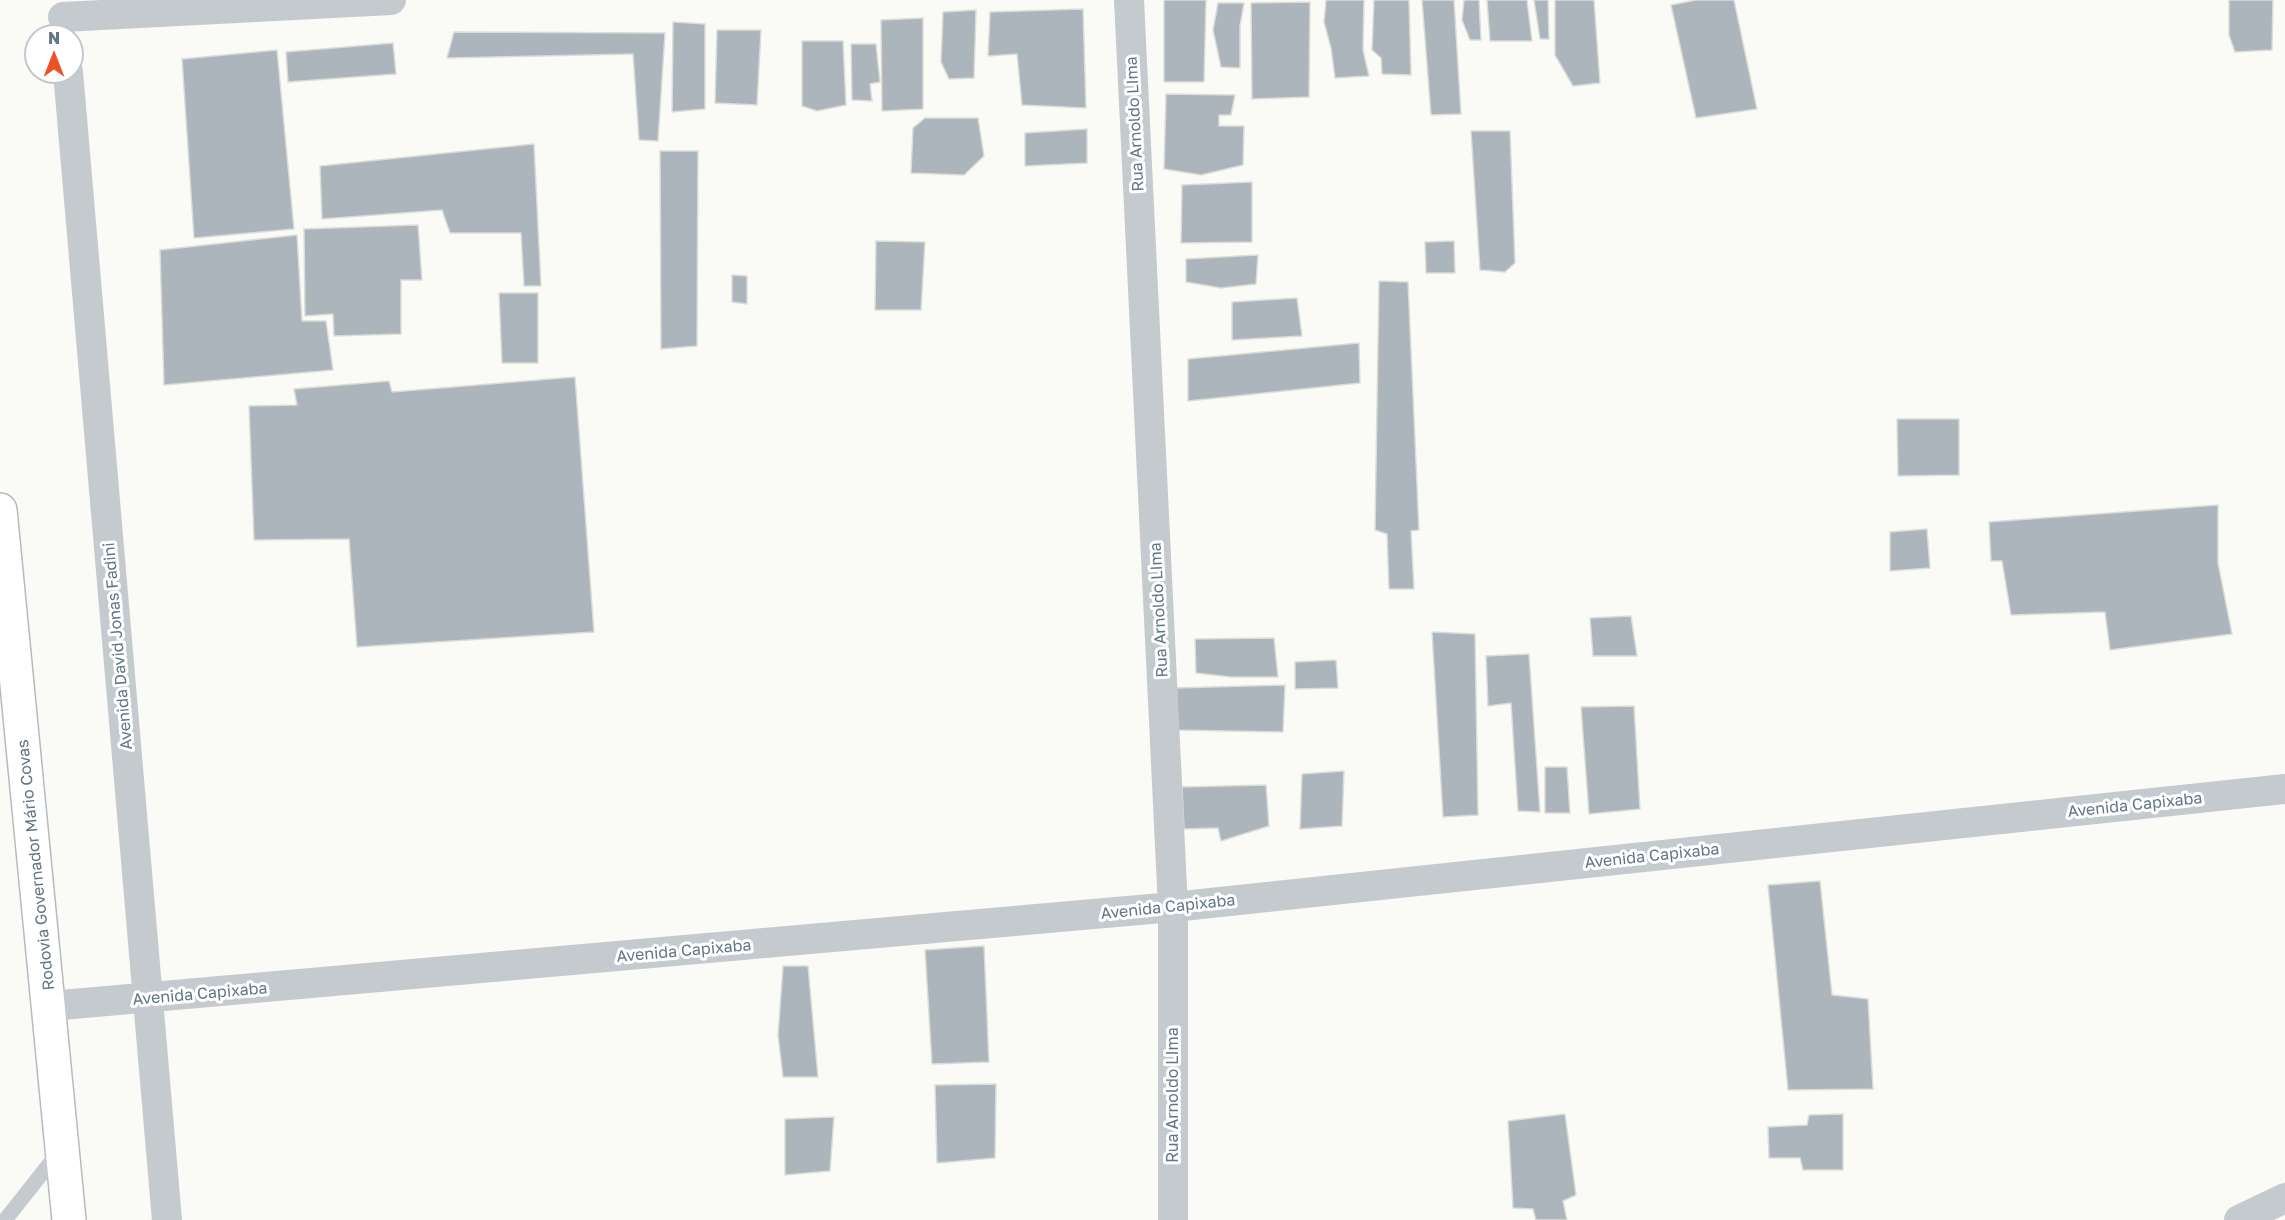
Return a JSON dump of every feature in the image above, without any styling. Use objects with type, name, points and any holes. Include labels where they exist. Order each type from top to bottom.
[{"type":"highway","name":"Rodovia Governador Mário Covas","points":[[0,510],[69,1220]]},
{"type":"street","points":[[63,18],[391,0]]},
{"type":"street","name":"Rua Arnoldo LIma","points":[[1129,0],[1173,907],[1173,1220]]},
{"type":"street","name":"Avenida David Jonas Fadini","points":[[69,84],[150,999],[167,1220]]},
{"type":"street","name":"Avenida Capixaba","points":[[50,1006],[150,999],[1173,907],[2285,789]]},
{"type":"street","points":[[2240,1220],[2285,1198]]},
{"type":"lane","points":[[5,1220],[63,1147]]},
{"type":"building","points":[[1164,0],[1206,0],[1204,82],[1164,82]]},
{"type":"building","points":[[1326,0],[1364,0],[1363,50],[1369,76],[1335,78],[1331,48],[1324,22]]},
{"type":"building","points":[[1374,0],[1409,0],[1411,75],[1382,74],[1381,58],[1372,50]]},
{"type":"building","points":[[1422,0],[1454,0],[1461,114],[1431,115]]},
{"type":"building","points":[[1464,0],[1479,0],[1481,40],[1470,40],[1462,20]]},
{"type":"building","points":[[1487,0],[1527,0],[1532,41],[1490,41]]},
{"type":"building","points":[[1534,0],[1548,0],[1549,39],[1540,39]]},
{"type":"building","points":[[1555,0],[1594,0],[1600,83],[1573,86],[1555,55]]},
{"type":"building","points":[[1696,0],[1734,0],[1757,109],[1696,118],[1671,5]]},
{"type":"building","points":[[2229,0],[2273,0],[2272,50],[2235,52],[2229,35]]},
{"type":"building","points":[[1310,2],[1309,97],[1252,99],[1251,3]]},
{"type":"building","points":[[1218,3],[1244,3],[1240,26],[1240,68],[1221,67],[1213,30]]},
{"type":"building","points":[[1083,9],[1086,108],[1022,105],[1017,54],[988,56],[990,12]]},
{"type":"building","points":[[976,10],[974,78],[949,79],[941,62],[943,12]]},
{"type":"building","points":[[923,18],[923,109],[882,111],[881,20]]},
{"type":"building","points":[[673,22],[705,24],[705,109],[672,112]]},
{"type":"building","points":[[717,30],[761,30],[757,105],[715,103]]},
{"type":"building","points":[[454,32],[665,33],[658,141],[639,140],[633,54],[447,58]]},
{"type":"building","points":[[802,41],[843,41],[846,105],[817,111],[802,106]]},
{"type":"building","points":[[393,43],[396,74],[288,82],[286,52]]},
{"type":"building","points":[[851,44],[876,44],[880,82],[870,84],[872,101],[852,100]]},
{"type":"building","points":[[277,50],[294,229],[194,238],[182,59]]},
{"type":"building","points":[[1166,94],[1235,95],[1231,115],[1219,115],[1219,126],[1244,126],[1243,165],[1201,175],[1164,169]]},
{"type":"building","points":[[925,118],[978,118],[984,156],[964,175],[911,173],[913,128]]},
{"type":"building","points":[[1087,129],[1087,163],[1025,166],[1025,133]]},
{"type":"building","points":[[1471,131],[1510,131],[1515,263],[1505,272],[1480,270]]},
{"type":"building","points":[[534,144],[541,286],[524,286],[521,233],[450,233],[442,210],[322,219],[320,166]]},
{"type":"building","points":[[660,151],[698,151],[697,346],[661,349]]},
{"type":"building","points":[[1252,182],[1252,242],[1181,243],[1182,185]]},
{"type":"building","points":[[418,225],[422,280],[401,280],[401,334],[334,336],[333,314],[305,316],[304,229]]},
{"type":"building","points":[[297,235],[302,321],[326,321],[333,370],[164,385],[160,250]]},
{"type":"building","points":[[876,241],[925,242],[921,310],[875,310]]},
{"type":"building","points":[[1454,241],[1455,273],[1426,273],[1425,242]]},
{"type":"building","points":[[1258,255],[1256,284],[1221,288],[1186,282],[1186,259]]},
{"type":"building","points":[[732,275],[747,276],[747,304],[732,302]]},
{"type":"building","points":[[1379,281],[1408,282],[1419,530],[1411,531],[1414,589],[1389,589],[1387,534],[1375,530]]},
{"type":"building","points":[[499,293],[538,293],[538,363],[502,363]]},
{"type":"building","points":[[1297,298],[1302,336],[1232,340],[1232,302]]},
{"type":"building","points":[[1359,343],[1360,383],[1188,401],[1188,359]]},
{"type":"building","points":[[575,377],[594,632],[357,647],[349,539],[254,540],[249,406],[297,405],[294,389],[389,381],[392,392]]},
{"type":"building","points":[[1897,419],[1959,419],[1959,475],[1898,476]]},
{"type":"building","points":[[2218,505],[2218,563],[2232,634],[2110,650],[2105,612],[2011,615],[2002,561],[1991,561],[1989,522]]},
{"type":"building","points":[[1927,529],[1930,568],[1890,571],[1890,532]]},
{"type":"building","points":[[1631,616],[1637,656],[1593,656],[1590,618]]},
{"type":"building","points":[[1432,632],[1475,634],[1478,815],[1443,817]]},
{"type":"building","points":[[1274,638],[1278,677],[1231,677],[1196,673],[1195,639]]},
{"type":"building","points":[[1529,654],[1540,812],[1518,811],[1511,703],[1488,706],[1486,656]]},
{"type":"building","points":[[1336,660],[1338,688],[1295,689],[1295,662]]},
{"type":"building","points":[[1285,685],[1283,732],[1176,730],[1174,688]]},
{"type":"building","points":[[1634,706],[1640,809],[1589,814],[1581,707]]},
{"type":"building","points":[[1545,767],[1567,767],[1570,813],[1545,813]]},
{"type":"building","points":[[1344,771],[1342,826],[1300,829],[1302,774]]},
{"type":"building","points":[[1266,785],[1269,826],[1221,841],[1218,828],[1184,829],[1182,787]]},
{"type":"building","points":[[1820,881],[1832,995],[1868,999],[1873,1089],[1788,1090],[1768,885]]},
{"type":"building","points":[[984,946],[989,1062],[932,1064],[925,950]]},
{"type":"building","points":[[783,966],[808,966],[818,1077],[783,1077],[778,1035]]},
{"type":"building","points":[[996,1084],[995,1158],[937,1163],[935,1085]]},
{"type":"building","points":[[1565,1114],[1576,1195],[1563,1201],[1567,1220],[1536,1220],[1533,1209],[1513,1208],[1508,1121]]},
{"type":"building","points":[[1843,1114],[1843,1170],[1803,1170],[1800,1158],[1769,1158],[1768,1127],[1807,1125],[1809,1115]]},
{"type":"building","points":[[834,1117],[830,1171],[785,1175],[785,1119]]}]
